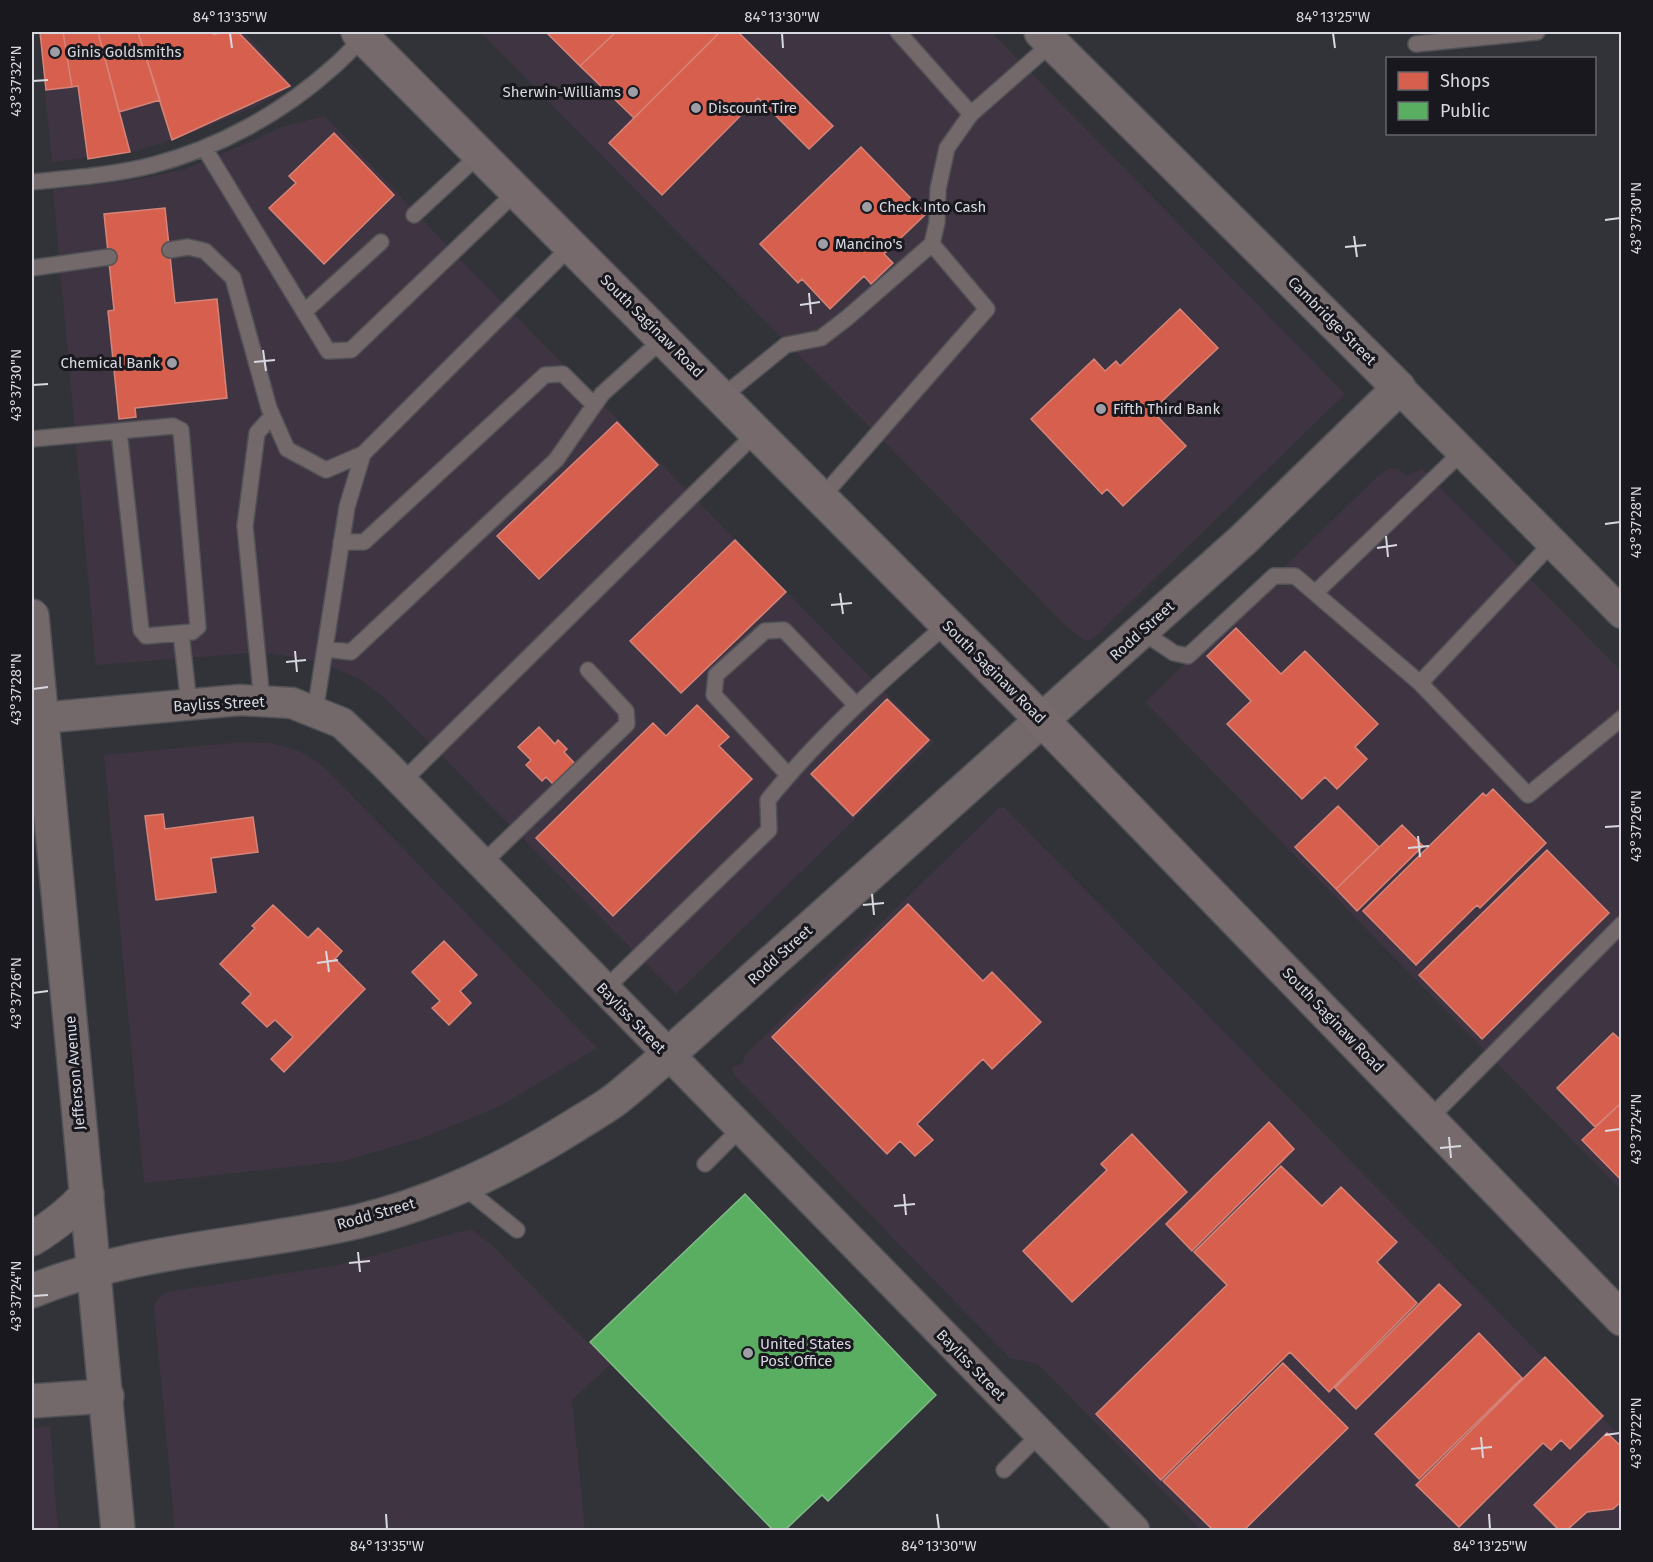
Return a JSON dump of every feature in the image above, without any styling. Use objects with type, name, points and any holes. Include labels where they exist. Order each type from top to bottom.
[{"type":"main road","name":"South Saginaw Road","points":[[363,33],[480,154],[1042,720],[1622,1319]]},
{"type":"street","name":"Cambridge Street","points":[[1046,37],[1622,613]]},
{"type":"street","name":"Rodd Street","points":[[32,1291],[94,1270],[182,1251],[337,1226],[383,1215],[464,1187],[548,1142],[615,1100],[1244,539],[1399,388]]},
{"type":"street","name":"Jefferson Avenue","points":[[32,616],[36,718],[87,1194],[118,1530]]},
{"type":"street","name":"Bayliss Street","points":[[36,718],[240,700],[292,703],[342,723],[483,864],[1134,1530]]},
{"type":"street","points":[[32,1239],[56,1224],[87,1194]]},
{"type":"street","points":[[32,1401],[107,1396]]},
{"type":"lane","points":[[898,32],[971,114]]},
{"type":"lane","points":[[1416,44],[1537,32]]},
{"type":"lane","points":[[32,182],[101,175],[152,165],[205,149],[262,118],[308,88],[333,68],[363,33]]},
{"type":"lane","points":[[722,397],[786,345],[821,338],[932,244],[937,222],[938,189],[946,148],[971,114],[1046,37]]},
{"type":"lane","points":[[205,149],[328,351],[351,350],[517,191]]},
{"type":"lane","points":[[414,215],[480,154]]},
{"type":"lane","points":[[304,312],[381,242]]},
{"type":"lane","points":[[822,497],[987,309],[932,244]]},
{"type":"lane","points":[[170,250],[188,247],[205,251],[233,278],[272,416],[287,449],[326,470],[363,454],[572,245]]},
{"type":"lane","points":[[32,268],[109,257]]},
{"type":"lane","points":[[325,649],[351,652],[556,460],[612,383],[664,339]]},
{"type":"lane","points":[[341,542],[364,542],[545,375],[563,374],[594,405]]},
{"type":"lane","points":[[262,701],[245,526],[257,433],[272,416]]},
{"type":"lane","points":[[32,439],[173,426],[181,430],[198,627],[192,632],[146,636],[141,630],[119,431]]},
{"type":"lane","points":[[402,782],[757,432]]},
{"type":"lane","points":[[1314,593],[1462,452]]},
{"type":"lane","points":[[315,712],[347,507],[363,454]]},
{"type":"lane","points":[[1420,683],[1552,543]]},
{"type":"lane","points":[[1141,631],[1174,653],[1188,656],[1274,576],[1295,576],[1420,683],[1528,795],[1622,718]]},
{"type":"lane","points":[[604,990],[769,830],[768,800],[788,775],[856,705],[946,624]]},
{"type":"lane","points":[[788,775],[714,695],[716,675],[765,631],[784,630],[856,705]]},
{"type":"lane","points":[[181,633],[189,704]]},
{"type":"lane","points":[[483,864],[627,724],[626,711],[588,670]]},
{"type":"lane","points":[[1429,1119],[1622,924]]},
{"type":"lane","points":[[705,1164],[740,1129]]},
{"type":"lane","points":[[464,1187],[517,1230]]},
{"type":"lane","points":[[1004,1470],[1040,1434]]},
{"type":"shaded area","points":[[39,32],[244,32],[293,86],[254,107],[192,133],[137,151],[52,162]]},
{"type":"shaded area","points":[[480,32],[991,32],[1345,394],[1099,633],[1091,640],[1084,640],[1066,626]]},
{"type":"shaded area","points":[[325,116],[454,253],[934,742],[676,994],[383,696],[359,679],[321,662],[263,652],[96,665],[53,190],[140,179],[185,169],[284,126]]},
{"type":"shaded area","points":[[1390,468],[1399,469],[1406,476],[1422,469],[1622,672],[1621,1190],[1145,702],[1378,476]]},
{"type":"shaded area","points":[[244,742],[270,743],[297,750],[326,769],[597,1048],[500,1106],[428,1136],[344,1161],[144,1183],[104,755]]},
{"type":"shaded area","points":[[999,808],[1005,808],[1621,1437],[1621,1530],[1201,1530],[1038,1364],[1010,1358],[735,1076],[732,1068],[743,1063],[745,1055]]},
{"type":"shaded area","points":[[471,1229],[493,1246],[611,1364],[572,1400],[585,1530],[175,1530],[154,1306],[158,1299],[167,1292],[338,1265]]},
{"type":"shaded area","points":[[50,1426],[58,1530],[32,1530],[32,1428]]},
{"type":"building: Shops","points":[[40,32],[63,32],[72,87],[46,90]]},
{"type":"building: Shops","points":[[63,32],[98,32],[130,152],[88,159],[78,86],[72,87]]},
{"type":"building: Shops","points":[[98,32],[138,32],[160,100],[119,112]]},
{"type":"building: Shops","points":[[138,32],[211,32],[214,35],[223,32],[238,32],[290,86],[172,140]]},
{"type":"building: Shops","points":[[546,32],[616,32],[580,66]]},
{"type":"building: Shops","name":"Sherwin-Williams","points":[[616,32],[720,32],[634,118],[580,66]]},
{"type":"building: Shops","name":"Discount Tire","points":[[720,32],[738,32],[833,126],[809,149],[758,98],[662,195],[609,143]]},
{"type":"building: Shops","points":[[334,133],[394,195],[324,264],[269,208],[296,183],[289,176]]},
{"type":"building: Shops","points":[[861,147],[926,214],[884,254],[893,263],[871,284],[864,276],[830,309],[802,279],[798,283],[760,244]]},
{"type":"building: Shops","points":[[165,208],[175,303],[217,299],[227,398],[135,408],[136,417],[119,419],[108,311],[114,310],[104,214]]},
{"type":"building: Shops","name":"Fifth Third Bank","points":[[1180,309],[1218,348],[1157,406],[1163,412],[1158,417],[1186,446],[1123,506],[1107,489],[1102,494],[1031,419],[1094,359],[1105,371],[1116,361],[1120,366]]},
{"type":"building: Shops","points":[[617,422],[658,465],[539,579],[497,536]]},
{"type":"building: Shops","points":[[735,540],[786,592],[681,693],[630,641]]},
{"type":"building: Shops","points":[[1236,628],[1281,674],[1305,651],[1378,724],[1355,747],[1367,759],[1337,789],[1325,777],[1302,799],[1227,724],[1251,701],[1207,656]]},
{"type":"building: Shops","points":[[887,699],[929,740],[853,816],[811,774]]},
{"type":"building: Shops","points":[[697,705],[729,737],[719,746],[752,779],[613,916],[536,838],[653,723],[666,736]]},
{"type":"building: Shops","points":[[539,727],[555,744],[558,740],[567,749],[564,752],[579,768],[558,789],[546,777],[542,781],[526,765],[531,760],[518,747]]},
{"type":"building: Shops","points":[[1493,789],[1546,843],[1480,908],[1477,905],[1416,965],[1363,911],[1483,793],[1486,796]]},
{"type":"building: Shops","points":[[1338,806],[1379,847],[1336,889],[1295,847]]},
{"type":"building: Shops","points":[[163,814],[165,829],[253,817],[258,852],[211,858],[216,892],[156,900],[145,816]]},
{"type":"building: Shops","points":[[1402,825],[1423,846],[1357,911],[1336,889]]},
{"type":"building: Shops","points":[[1547,850],[1609,913],[1482,1039],[1419,975]]},
{"type":"building: Shops","points":[[908,904],[983,981],[992,972],[1041,1022],[992,1069],[983,1059],[917,1124],[933,1140],[915,1156],[900,1141],[887,1154],[772,1037]]},
{"type":"building: Shops","points":[[273,905],[308,938],[318,928],[342,951],[335,959],[365,989],[284,1072],[271,1059],[293,1037],[275,1020],[267,1027],[242,1003],[251,994],[220,964],[255,928],[252,926]]},
{"type":"building: Shops","points":[[444,941],[477,975],[460,991],[471,1003],[449,1025],[432,1008],[440,1001],[412,972]]},
{"type":"building: Shops","points":[[1613,1033],[1622,1041],[1622,1102],[1595,1127],[1557,1088]]},
{"type":"building: Shops","points":[[1622,1102],[1622,1181],[1582,1140]]},
{"type":"building: Shops","points":[[1269,1122],[1294,1149],[1192,1251],[1166,1224]]},
{"type":"building: Shops","points":[[1132,1134],[1187,1192],[1072,1302],[1023,1251],[1107,1170],[1101,1164]]},
{"type":"building: Shops","points":[[1281,1166],[1322,1206],[1341,1187],[1397,1242],[1377,1262],[1417,1303],[1329,1392],[1290,1352],[1161,1480],[1096,1414],[1227,1285],[1194,1252]]},
{"type":"building: Shops","points":[[1439,1284],[1461,1305],[1356,1409],[1335,1388]]},
{"type":"building: Shops","points":[[1479,1333],[1522,1378],[1419,1479],[1375,1434]]},
{"type":"building: Shops","points":[[1545,1357],[1603,1416],[1570,1449],[1561,1440],[1551,1450],[1543,1443],[1459,1527],[1416,1485]]},
{"type":"building: Shops","points":[[1283,1363],[1348,1428],[1244,1530],[1213,1530],[1163,1481]]},
{"type":"building: Shops","points":[[1607,1433],[1622,1447],[1622,1501],[1613,1509],[1587,1512],[1567,1530],[1559,1530],[1534,1505]]},
{"type":"building: Public","name":"United States Post Office","points":[[745,1194],[936,1395],[828,1501],[822,1495],[785,1530],[773,1530],[590,1342]]},
{"type":"place","name":"Ginis Goldsmiths","points":[[55,52]]},
{"type":"place","name":"Sherwin-Williams","points":[[633,92]]},
{"type":"place","name":"Discount Tire","points":[[696,108]]},
{"type":"place","name":"Check Into Cash","points":[[867,207]]},
{"type":"place","name":"Mancino's","points":[[823,244]]},
{"type":"place","name":"Chemical Bank","points":[[172,363]]},
{"type":"place","name":"Fifth Third Bank","points":[[1101,409]]},
{"type":"place","name":"United States Post Office","points":[[748,1353]]}]
